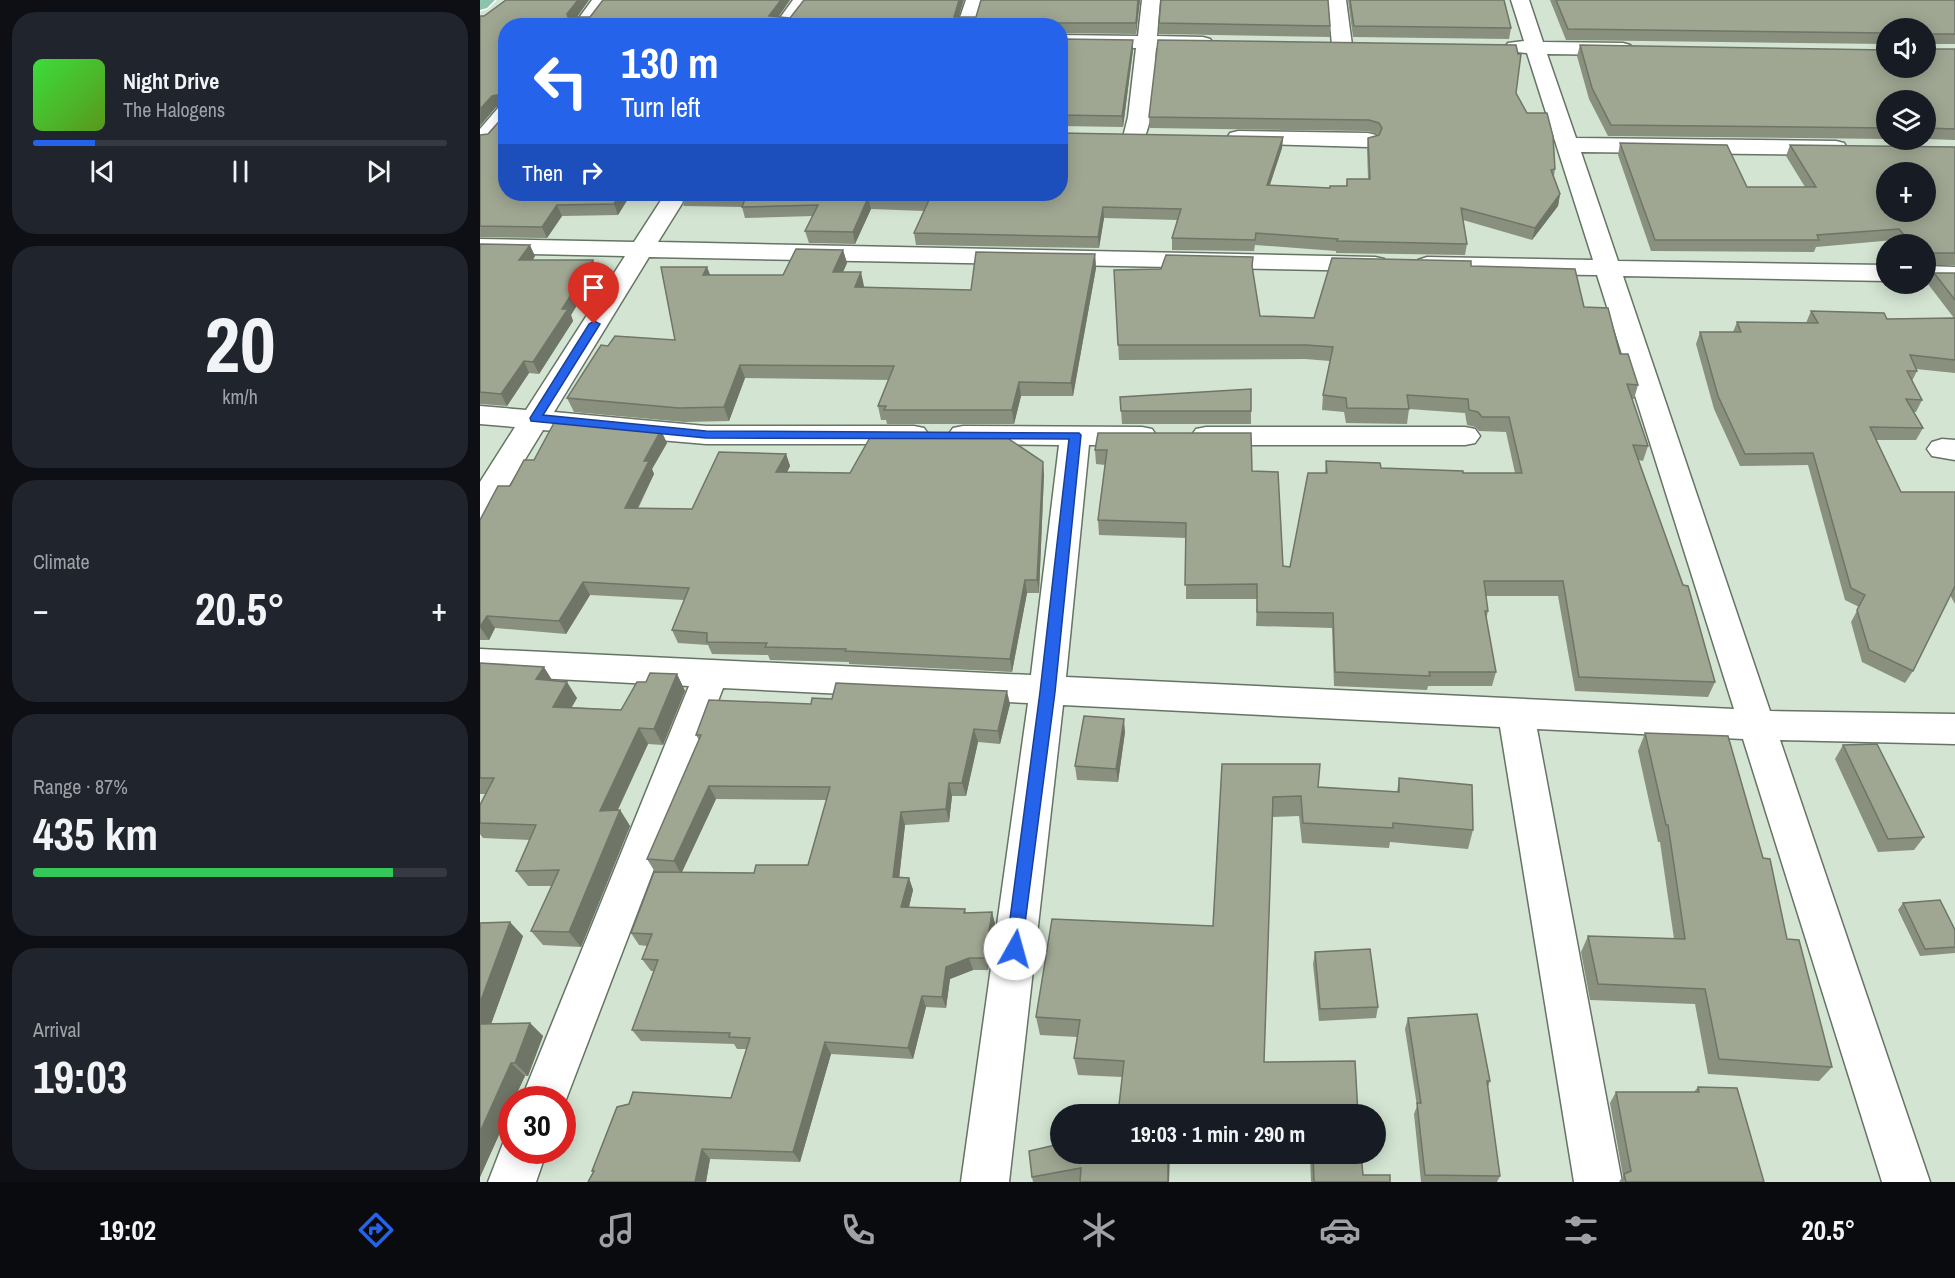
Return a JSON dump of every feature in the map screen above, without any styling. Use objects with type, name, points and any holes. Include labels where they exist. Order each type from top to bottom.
[{"type":"main road","points":[[480,4],[495,2]]},
{"type":"street","points":[[588,18],[602,0]]},
{"type":"street","points":[[789,18],[802,0]]},
{"type":"street","points":[[969,18],[975,0]]},
{"type":"street","points":[[1151,0],[1145,42],[1142,94],[1124,137],[1158,137]]},
{"type":"street","points":[[1337,0],[1342,45]]},
{"type":"street","points":[[1520,0],[1906,1182]]},
{"type":"street","points":[[480,20],[495,2]]},
{"type":"street","points":[[1068,41],[1226,43]]},
{"type":"street","points":[[1318,44],[1365,45]]},
{"type":"street","points":[[1491,47],[1642,49]]},
{"type":"street","points":[[483,139],[498,123]]},
{"type":"street","points":[[1216,138],[1368,140]]},
{"type":"street","points":[[1567,145],[1861,148]]},
{"type":"street","points":[[480,507],[672,201]]},
{"type":"street","points":[[480,246],[1876,273]]},
{"type":"street","points":[[1936,274],[1955,275]]},
{"type":"street","points":[[480,415],[536,418],[706,435],[1465,436]]},
{"type":"street","points":[[985,1182],[1047,692],[1075,435]]},
{"type":"street","points":[[480,662],[1047,692],[1757,725],[1955,729]]},
{"type":"street","points":[[549,1086],[711,674]]},
{"type":"street","points":[[1516,712],[1598,1182]]},
{"type":"street","points":[[512,1182],[519,1164]]},
{"type":"building","points":[[506,0],[578,0],[567,14],[568,17],[590,17],[603,0],[781,0],[769,16],[790,18],[498,18],[498,95],[492,96],[480,109],[480,16],[484,16]]},
{"type":"building","points":[[804,0],[959,0],[954,17],[976,17],[981,0],[1138,0],[1136,23],[1068,23],[1068,18],[790,18]]},
{"type":"building","points":[[1161,0],[1328,0],[1330,26],[1159,23]]},
{"type":"building","points":[[1350,0],[1504,0],[1511,28],[1354,26]]},
{"type":"building","points":[[1556,0],[1955,0],[1955,34],[1936,34],[1936,18],[1876,18],[1876,33],[1568,29]]},
{"type":"building","points":[[1068,39],[1133,40],[1122,116],[1068,115]]},
{"type":"building","points":[[1158,40],[1516,45],[1518,54],[1521,54],[1516,93],[1527,113],[1547,113],[1553,136],[1555,169],[1551,170],[1560,194],[1535,228],[1461,208],[1467,244],[1337,241],[1338,239],[1256,233],[1255,240],[1172,238],[1181,209],[1103,207],[1098,237],[914,233],[929,201],[1068,201],[1068,133],[1283,137],[1267,185],[1330,188],[1330,186],[1347,186],[1347,179],[1370,179],[1368,138],[1379,135],[1382,128],[1379,123],[1369,120],[1149,117]]},
{"type":"building","points":[[1580,45],[1876,50],[1876,78],[1936,78],[1936,49],[1955,49],[1955,129],[1936,128],[1936,90],[1876,90],[1876,128],[1611,125],[1592,88]]},
{"type":"building","points":[[498,123],[498,201],[616,201],[614,204],[557,205],[542,227],[480,226],[480,135],[488,134]]},
{"type":"building","points":[[1620,143],[1727,145],[1747,187],[1816,187],[1790,145],[1876,146],[1876,150],[1936,150],[1936,147],[1955,147],[1955,253],[1936,253],[1936,234],[1903,234],[1899,229],[1817,235],[1819,240],[1655,240]]},
{"type":"building","points":[[744,201],[867,201],[853,232],[805,231],[818,205],[742,207]]},
{"type":"building","points":[[480,244],[530,245],[519,260],[593,260],[562,309],[568,309],[533,362],[524,361],[501,394],[480,392]]},
{"type":"building","points":[[796,249],[843,250],[833,272],[861,272],[855,287],[971,290],[976,252],[1095,254],[1071,383],[1019,382],[1012,410],[884,410],[886,406],[878,406],[894,366],[740,365],[724,407],[679,408],[567,398],[601,345],[608,346],[615,336],[675,340],[661,267],[707,267],[703,275],[783,275]]},
{"type":"building","points":[[1166,255],[1253,257],[1252,266],[1260,316],[1314,318],[1332,258],[1471,261],[1471,266],[1575,269],[1584,307],[1608,308],[1620,354],[1628,354],[1638,385],[1627,384],[1648,446],[1633,445],[1683,585],[1688,586],[1715,682],[1579,677],[1563,581],[1484,581],[1488,611],[1485,611],[1496,672],[1429,672],[1430,676],[1335,672],[1333,613],[1257,612],[1257,584],[1185,585],[1186,523],[1098,520],[1107,450],[1095,450],[1098,433],[1251,433],[1252,471],[1278,472],[1283,566],[1290,567],[1308,473],[1327,473],[1326,461],[1380,463],[1381,468],[1463,471],[1463,473],[1522,473],[1509,417],[1482,417],[1478,412],[1469,410],[1468,399],[1407,395],[1409,409],[1347,408],[1346,398],[1323,395],[1333,347],[1118,345],[1114,270],[1161,269]]},
{"type":"building","points":[[1936,273],[1955,273],[1955,300],[1936,276]]},
{"type":"building","points":[[1811,311],[1884,313],[1887,319],[1955,318],[1955,360],[1910,355],[1917,371],[1907,371],[1922,400],[1906,399],[1923,428],[1870,427],[1901,492],[1955,492],[1955,586],[1913,671],[1869,650],[1857,610],[1865,595],[1851,588],[1813,453],[1745,454],[1718,396],[1700,332],[1741,332],[1737,322],[1818,323]]},
{"type":"building","points":[[1251,389],[1251,411],[1121,411],[1120,397]]},
{"type":"building","points":[[555,421],[661,430],[644,461],[649,461],[625,508],[692,509],[719,452],[786,454],[776,472],[850,473],[872,434],[1007,434],[1006,437],[1043,462],[1037,580],[1025,580],[1010,659],[845,651],[846,649],[765,647],[767,643],[707,642],[707,633],[672,630],[689,588],[583,582],[559,621],[487,616],[480,627],[480,520],[498,486],[510,486],[524,460],[534,460]]},
{"type":"building","points":[[480,663],[544,667],[536,679],[567,682],[553,707],[621,710],[637,682],[646,682],[650,673],[677,674],[654,729],[639,728],[600,811],[620,810],[569,932],[531,931],[559,870],[516,871],[536,825],[480,823],[480,805],[494,778],[480,778]]},
{"type":"building","points":[[836,683],[1007,691],[998,731],[974,729],[962,783],[949,783],[946,809],[901,812],[893,877],[909,878],[901,907],[965,909],[964,913],[992,912],[985,958],[969,958],[946,967],[942,997],[922,996],[908,1048],[825,1042],[793,1152],[702,1149],[695,1182],[588,1182],[617,1107],[629,1104],[633,1092],[731,1098],[750,1038],[729,1037],[730,1033],[632,1030],[658,960],[642,959],[652,934],[631,933],[654,872],[754,873],[756,865],[808,865],[830,787],[709,786],[674,861],[647,859],[701,735],[696,735],[709,700],[811,704],[812,698],[832,699]]},
{"type":"building","points":[[1084,716],[1124,719],[1116,769],[1075,766]]},
{"type":"building","points":[[1645,733],[1728,736],[1763,858],[1770,859],[1787,939],[1799,940],[1832,1067],[1719,1059],[1705,989],[1598,984],[1588,936],[1685,939],[1668,825],[1666,825]]},
{"type":"building","points":[[1877,744],[1924,837],[1888,839],[1843,745]]},
{"type":"building","points":[[1222,764],[1320,764],[1318,787],[1399,792],[1399,778],[1472,785],[1473,830],[1393,823],[1393,828],[1303,823],[1301,796],[1273,797],[1264,1062],[1355,1061],[1357,1104],[1119,1104],[1124,1061],[1074,1058],[1080,1020],[1036,1017],[1052,919],[1213,926]]},
{"type":"building","points":[[1940,900],[1955,930],[1955,947],[1925,949],[1903,903]]},
{"type":"building","points":[[510,922],[480,1003],[480,923]]},
{"type":"building","points":[[1370,949],[1378,1007],[1320,1009],[1315,952]]},
{"type":"building","points":[[1477,1014],[1490,1081],[1487,1081],[1500,1176],[1425,1175],[1417,1103],[1421,1103],[1408,1018]]},
{"type":"building","points":[[530,1023],[515,1063],[511,1063],[501,1086],[498,1086],[498,1092],[480,1132],[480,1024]]},
{"type":"building","points":[[1698,1087],[1737,1088],[1764,1182],[1626,1182],[1624,1174],[1631,1171],[1616,1092],[1699,1092]]},
{"type":"building","points":[[1050,1146],[1050,1164],[1168,1164],[1168,1182],[1080,1182],[1081,1168],[1032,1177],[1029,1151]]},
{"type":"building","points":[[1313,1164],[1362,1164],[1363,1175],[1390,1175],[1390,1182],[1314,1182]]},
{"type":"route","points":[[594,324],[536,418],[706,435],[1075,435],[1047,692],[1015,949]]}]
